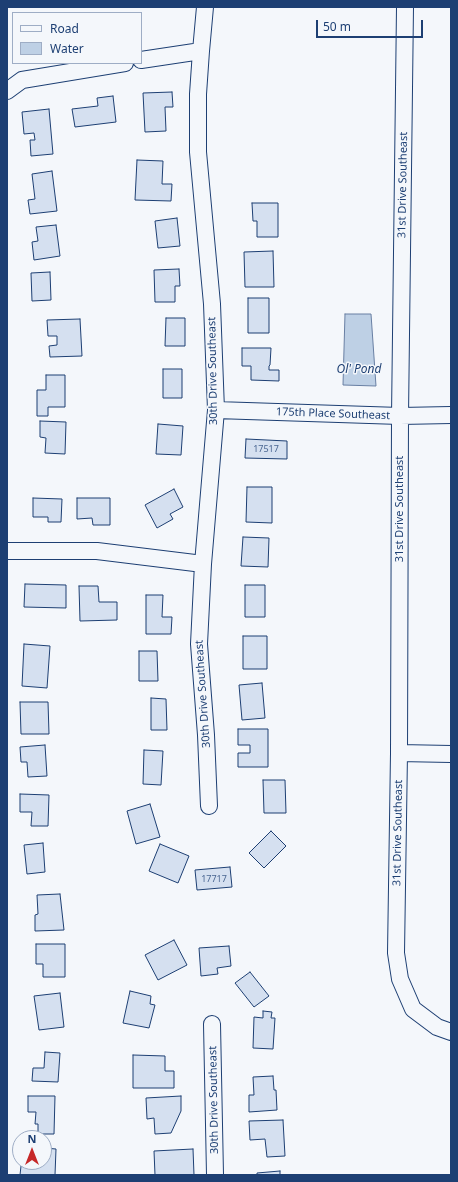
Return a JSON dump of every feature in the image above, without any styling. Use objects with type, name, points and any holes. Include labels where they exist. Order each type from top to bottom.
[{"type":"street","name":"30th Drive Southeast","points":[[205,7],[198,94],[198,152],[212,304],[216,410],[203,564],[199,644],[206,735],[209,806]]},
{"type":"street","name":"31st Drive Southeast","points":[[404,7],[400,416],[399,754],[396,953],[400,979],[413,1009],[437,1027],[451,1032]]},
{"type":"street","points":[[142,60],[201,51]]},
{"type":"street","points":[[7,91],[22,80],[119,64]]},
{"type":"street","name":"175th Place Southeast","points":[[216,410],[400,416],[451,415]]},
{"type":"street","points":[[7,551],[97,551],[203,564]]},
{"type":"street","points":[[399,754],[451,754]]},
{"type":"street","name":"30th Drive Southeast","points":[[212,1024],[216,1175]]},
{"type":"water","name":"Ol' Pond","points":[[345,314],[371,314],[376,386],[343,385]]},
{"type":"building","points":[[172,92],[173,107],[165,107],[166,131],[145,132],[143,93]]},
{"type":"building","points":[[113,96],[116,122],[75,127],[72,109],[98,106],[97,98]]},
{"type":"building","points":[[49,109],[53,154],[31,156],[30,140],[35,140],[34,133],[24,134],[22,112]]},
{"type":"building","points":[[137,160],[163,161],[162,184],[172,184],[171,201],[135,200]]},
{"type":"building","points":[[52,171],[57,211],[30,214],[28,200],[35,199],[32,174]]},
{"type":"building","points":[[252,203],[278,203],[278,237],[257,237],[257,221],[253,221]]},
{"type":"building","points":[[177,218],[180,246],[158,248],[155,221]]},
{"type":"building","points":[[56,225],[60,256],[34,260],[32,242],[38,241],[36,227]]},
{"type":"building","points":[[273,251],[274,287],[245,287],[244,252]]},
{"type":"building","points":[[179,269],[180,286],[175,286],[175,302],[155,302],[154,270]]},
{"type":"building","points":[[50,272],[51,300],[32,301],[31,273]]},
{"type":"building","points":[[248,298],[269,298],[269,333],[248,333]]},
{"type":"building","points":[[166,318],[185,318],[185,346],[165,346]]},
{"type":"building","points":[[80,319],[82,356],[50,357],[49,346],[57,345],[57,336],[48,336],[47,320]]},
{"type":"building","points":[[242,348],[271,348],[269,370],[279,370],[279,381],[251,380],[251,366],[242,366]]},
{"type":"building","points":[[163,369],[182,369],[182,398],[163,398]]},
{"type":"building","points":[[46,375],[65,375],[65,407],[48,407],[48,416],[37,416],[37,390],[46,390]]},
{"type":"building","points":[[40,421],[66,422],[65,454],[45,453],[46,438],[40,437]]},
{"type":"building","points":[[158,424],[183,426],[181,455],[156,454]]},
{"type":"building","points":[[246,439],[287,441],[287,459],[245,458]]},
{"type":"building","points":[[247,487],[272,487],[272,523],[246,522]]},
{"type":"building","points":[[174,489],[183,507],[170,514],[173,519],[157,528],[145,505]]},
{"type":"building","points":[[33,498],[62,499],[61,522],[48,522],[48,517],[33,517]]},
{"type":"building","points":[[77,498],[110,498],[110,525],[93,525],[92,518],[77,519]]},
{"type":"building","points":[[243,537],[269,538],[268,567],[241,566]]},
{"type":"building","points":[[25,584],[66,585],[66,608],[24,607]]},
{"type":"building","points":[[245,585],[265,585],[265,617],[245,617]]},
{"type":"building","points":[[79,586],[98,586],[99,602],[117,602],[117,620],[80,621]]},
{"type":"building","points":[[146,595],[163,595],[162,617],[172,617],[171,634],[146,634]]},
{"type":"building","points":[[243,636],[267,636],[267,669],[243,669]]},
{"type":"building","points":[[24,644],[50,646],[47,688],[22,686]]},
{"type":"building","points":[[139,651],[157,651],[158,681],[139,681]]},
{"type":"building","points":[[262,683],[265,718],[242,720],[239,685]]},
{"type":"building","points":[[151,698],[166,699],[167,730],[151,730]]},
{"type":"building","points":[[20,702],[48,702],[49,734],[21,734]]},
{"type":"building","points":[[238,729],[268,729],[268,767],[238,767],[238,753],[250,753],[250,745],[238,745]]},
{"type":"building","points":[[45,745],[47,776],[28,777],[27,762],[21,762],[20,747]]},
{"type":"building","points":[[144,750],[163,751],[161,785],[143,784]]},
{"type":"building","points":[[263,780],[285,780],[286,813],[264,813]]},
{"type":"building","points":[[20,794],[49,795],[48,826],[31,826],[32,812],[20,812]]},
{"type":"building","points":[[150,804],[160,837],[136,844],[127,811]]},
{"type":"building","points":[[271,831],[286,846],[264,868],[249,853]]},
{"type":"building","points":[[43,843],[45,872],[27,874],[24,845]]},
{"type":"building","points":[[160,844],[189,856],[178,883],[149,871]]},
{"type":"building","points":[[230,867],[232,887],[197,890],[195,870]]},
{"type":"building","points":[[60,894],[64,930],[35,931],[35,915],[38,914],[37,895]]},
{"type":"building","points":[[174,940],[187,965],[158,980],[145,955]]},
{"type":"building","points":[[36,944],[65,944],[65,977],[43,977],[43,964],[36,964]]},
{"type":"building","points":[[229,946],[231,966],[217,968],[218,974],[201,976],[199,948]]},
{"type":"building","points":[[250,972],[269,996],[254,1007],[235,983]]},
{"type":"building","points":[[130,991],[151,996],[150,1004],[155,1005],[149,1028],[123,1023]]},
{"type":"building","points":[[60,993],[64,1027],[39,1030],[34,996]]},
{"type":"building","points":[[263,1011],[272,1012],[271,1018],[275,1018],[273,1049],[253,1048],[254,1017],[263,1018]]},
{"type":"building","points":[[45,1052],[60,1053],[58,1082],[32,1081],[33,1068],[44,1068]]},
{"type":"building","points":[[133,1055],[165,1056],[165,1071],[174,1071],[174,1088],[133,1088]]},
{"type":"building","points":[[273,1076],[274,1090],[276,1090],[277,1110],[249,1112],[249,1095],[254,1095],[253,1077]]},
{"type":"building","points":[[28,1096],[55,1096],[54,1134],[52,1134],[52,1130],[38,1130],[38,1124],[35,1124],[36,1112],[28,1112]]},
{"type":"building","points":[[181,1096],[181,1111],[171,1133],[155,1134],[154,1118],[147,1119],[146,1098]]},
{"type":"building","points":[[283,1120],[285,1156],[267,1157],[265,1139],[250,1140],[249,1121]]},
{"type":"building","points":[[52,1149],[56,1149],[55,1175],[20,1175],[21,1170],[52,1170]]},
{"type":"building","points":[[193,1149],[194,1175],[155,1175],[154,1151]]},
{"type":"building","points":[[280,1171],[280,1175],[257,1175],[257,1173]]}]
